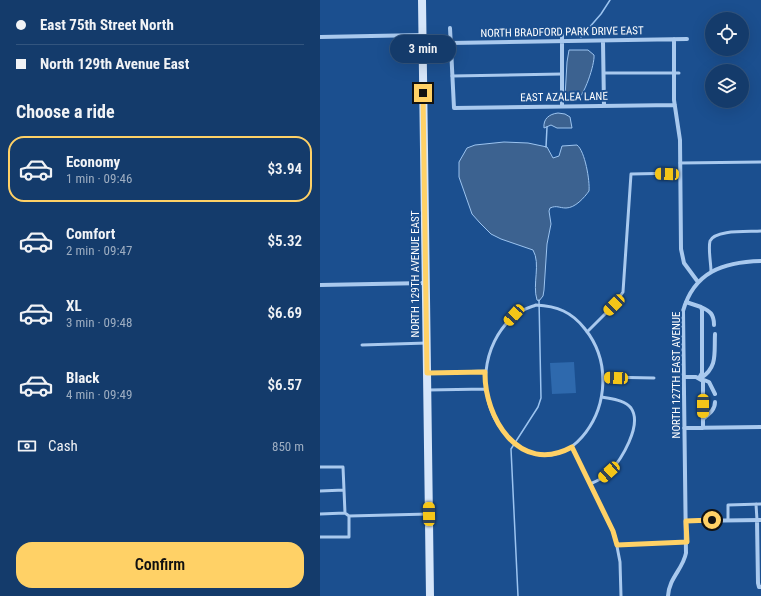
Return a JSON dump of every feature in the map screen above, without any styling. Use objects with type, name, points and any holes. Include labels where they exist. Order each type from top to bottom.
[{"type":"street","name":"NORTH 129TH AVENUE EAST","points":[[422,0],[430,596]]},
{"type":"street","points":[[450,28],[451,76]]},
{"type":"street","points":[[562,33],[562,106]]},
{"type":"street","name":"NORTH BRADFORD PARK DRIVE EAST","points":[[320,37],[422,37],[445,39],[450,43],[603,42],[687,39]]},
{"type":"street","points":[[674,39],[674,105],[680,140],[682,257],[688,270],[698,282],[711,272],[720,268],[761,261]]},
{"type":"street","points":[[603,42],[604,106]]},
{"type":"street","name":"NORTH BRADFORD PARK DRIVE EAST","points":[[422,48],[445,48],[450,43]]},
{"type":"street","name":"EAST AZALEA LANE","points":[[451,76],[454,108],[674,105]]},
{"type":"street","name":"NORTH 127TH EAST AVENUE","points":[[668,596],[670,582],[685,560],[687,542],[683,321],[686,302],[698,282]]},
{"type":"street","points":[[320,285],[426,284]]},
{"type":"street","points":[[686,302],[701,307],[712,313],[714,316],[714,325]]},
{"type":"street","points":[[700,378],[702,374],[701,307]]},
{"type":"street","points":[[700,378],[708,373],[714,364],[715,334]]},
{"type":"street","points":[[684,377],[700,378],[709,382],[715,394]]},
{"type":"street","points":[[700,378],[703,382],[703,428]]},
{"type":"street","points":[[703,418],[709,415],[715,406],[715,402]]},
{"type":"street","points":[[684,428],[761,427]]},
{"type":"street","points":[[686,521],[759,520],[760,587]]},
{"type":"lane","points":[[604,73],[679,73]]},
{"type":"lane","points":[[451,76],[562,74]]},
{"type":"lane","points":[[680,163],[761,162]]},
{"type":"lane","points":[[588,332],[614,305],[623,292],[631,174],[680,173]]},
{"type":"lane","points":[[711,272],[710,242],[712,238],[720,233],[761,231]]},
{"type":"lane","points":[[536,305],[542,305],[566,311],[573,316],[588,332],[601,357],[604,377],[602,397],[597,414],[591,425],[572,447],[554,454],[532,453],[518,446],[510,440],[499,426],[490,406],[486,390],[485,372],[492,346],[504,326],[514,315],[536,305]]},
{"type":"lane","points":[[362,345],[426,343]]},
{"type":"lane","points":[[427,373],[485,372]]},
{"type":"lane","points":[[604,377],[654,378]]},
{"type":"lane","points":[[428,390],[486,390]]},
{"type":"lane","points":[[590,484],[603,478],[618,460],[629,441],[634,424],[632,409],[628,405],[602,397]]},
{"type":"lane","points":[[572,447],[613,531],[617,545],[621,596]]},
{"type":"lane","points":[[320,467],[343,467],[344,513]]},
{"type":"lane","points":[[320,491],[344,490]]},
{"type":"lane","points":[[756,504],[759,520]]},
{"type":"lane","points":[[728,520],[728,505],[761,504]]},
{"type":"lane","points":[[320,514],[344,513],[349,516],[429,514]]},
{"type":"lane","points":[[320,537],[349,537],[349,516]]},
{"type":"lane","points":[[617,545],[687,542]]},
{"type":"shaded area","points":[[569,50],[588,50],[594,55],[593,65],[588,80],[582,93],[576,101],[565,97]]},
{"type":"shaded area","points":[[552,114],[565,114],[570,117],[572,128],[557,128],[551,125],[544,128],[544,122],[547,118]]},
{"type":"shaded area","points":[[504,142],[528,143],[547,147],[553,158],[559,156],[562,146],[577,145],[580,148],[586,166],[589,180],[589,191],[585,197],[569,208],[550,208],[551,224],[547,244],[544,290],[543,296],[539,301],[537,300],[535,287],[536,261],[533,250],[491,234],[472,214],[459,177],[459,162],[467,148],[475,145]]},
{"type":"shaded area","points":[[574,362],[576,393],[552,394],[550,363]]},
{"type":"waterway","points":[[581,37],[601,14],[610,0]]},
{"type":"waterway","points":[[546,147],[547,127]]},
{"type":"waterway","points":[[518,596],[511,449],[538,407],[541,398],[539,300]]},
{"type":"route","points":[[423,93],[427,373],[485,372],[486,390],[490,406],[499,426],[510,440],[532,453],[554,454],[572,447],[613,531],[617,545],[627,543],[687,542],[686,521],[712,520]]}]
